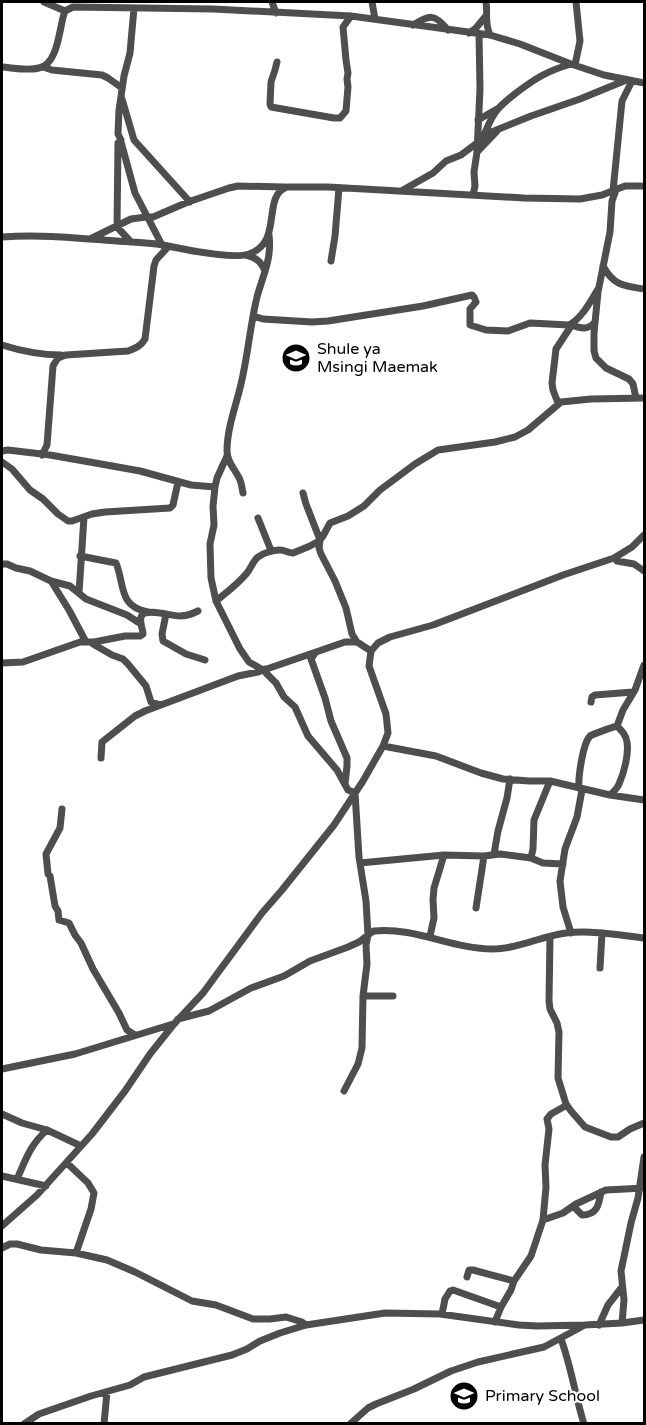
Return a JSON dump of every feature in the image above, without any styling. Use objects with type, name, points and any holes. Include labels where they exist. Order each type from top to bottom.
[{"type":"street","points":[[44,2],[65,11]]},
{"type":"street","points":[[272,2],[276,13]]},
{"type":"street","points":[[372,2],[375,19]]},
{"type":"street","points":[[486,2],[487,28],[490,35]]},
{"type":"street","points":[[573,65],[580,41],[576,2]]},
{"type":"street","points":[[43,68],[51,60],[56,49],[65,11],[73,7],[213,9],[351,16],[490,35],[604,75],[645,83]]},
{"type":"street","points":[[134,8],[130,53],[118,110],[118,134],[135,193],[165,246]]},
{"type":"street","points":[[469,33],[486,15]]},
{"type":"street","points":[[277,62],[270,82],[271,107],[340,118],[346,111],[348,87],[344,27],[351,16]]},
{"type":"street","points":[[473,195],[480,89],[479,34]]},
{"type":"street","points":[[478,120],[499,108],[536,78],[551,70],[573,65]]},
{"type":"street","points":[[2,67],[43,68],[102,75],[108,78],[121,91],[134,140],[190,202]]},
{"type":"street","points":[[484,135],[628,81]]},
{"type":"street","points":[[628,81],[622,101],[615,190],[610,232],[598,289],[594,344],[596,358],[606,368],[629,379],[633,384],[636,398]]},
{"type":"street","points":[[400,191],[433,173],[446,161],[460,156],[477,143],[499,108]]},
{"type":"street","points":[[477,152],[499,129]]},
{"type":"street","points":[[121,140],[118,143],[117,227],[131,242]]},
{"type":"street","points":[[90,239],[131,219],[153,217],[232,187],[305,186],[580,199],[600,196],[625,186],[645,186]]},
{"type":"street","points":[[2,237],[57,236],[131,242],[224,255],[245,255],[265,244],[276,196],[284,187]]},
{"type":"street","points":[[331,261],[339,188]]},
{"type":"street","points":[[269,233],[270,252],[253,316],[241,384],[230,429],[227,456],[215,487],[214,525],[210,544],[211,578],[216,601],[244,657],[264,669],[276,683],[284,697],[295,707],[308,736],[337,770],[348,790],[355,793]]},
{"type":"street","points":[[2,345],[35,353],[66,355],[128,351],[137,348],[146,339],[154,266],[165,246]]},
{"type":"street","points":[[245,255],[258,259],[265,271]]},
{"type":"street","points":[[603,266],[613,280],[620,284],[645,289]]},
{"type":"street","points":[[558,403],[552,383],[556,349],[598,289]]},
{"type":"street","points":[[253,316],[263,319],[328,321],[423,306],[472,295],[476,302],[470,309],[469,322],[472,326],[488,330],[508,331],[530,323],[564,326],[573,324],[588,328],[595,322]]},
{"type":"street","points":[[42,455],[47,445],[53,366],[58,357],[66,355]]},
{"type":"street","points":[[371,651],[357,642],[352,634],[335,581],[319,548],[320,540],[330,523],[364,506],[380,490],[438,450],[495,442],[515,436],[535,424],[558,403],[591,399],[645,398]]},
{"type":"street","points":[[2,451],[8,450],[140,471],[191,485],[215,487]]},
{"type":"street","points":[[227,456],[240,478],[243,493]]},
{"type":"street","points":[[2,462],[12,469],[30,490],[68,521],[105,512],[170,508],[173,505],[178,482]]},
{"type":"street","points":[[303,493],[320,540]]},
{"type":"street","points":[[79,593],[84,517]]},
{"type":"street","points":[[258,518],[272,551]]},
{"type":"street","points":[[2,1226],[37,1195],[81,1146],[150,1054],[203,993],[261,913],[334,825],[362,784],[388,733],[386,714],[369,666],[371,651],[378,643],[614,558],[632,547],[645,535]]},
{"type":"street","points":[[216,601],[246,574],[256,559],[272,551],[282,550],[293,553],[320,540]]},
{"type":"street","points":[[80,556],[116,563],[125,596],[134,608],[145,614]]},
{"type":"street","points":[[614,558],[617,561],[634,564],[645,571]]},
{"type":"street","points":[[2,564],[30,571],[51,581],[70,586],[86,599],[127,615],[141,624],[144,632],[140,636],[80,642],[23,662],[2,663]]},
{"type":"street","points":[[51,581],[69,609],[81,635],[88,642],[123,659],[146,686],[150,701],[161,705]]},
{"type":"street","points":[[127,615],[185,616],[198,611]]},
{"type":"street","points":[[141,624],[145,614]]},
{"type":"street","points":[[166,614],[163,640],[186,654],[205,660]]},
{"type":"street","points":[[100,758],[101,744],[135,716],[145,711],[238,676],[252,674],[345,642],[357,642]]},
{"type":"street","points":[[315,653],[311,659],[331,721],[347,758],[345,785]]},
{"type":"street","points":[[571,933],[562,907],[560,881],[565,849],[577,817],[581,789],[578,780],[587,741],[594,734],[618,726],[645,664]]},
{"type":"street","points":[[591,702],[595,695],[633,692]]},
{"type":"street","points":[[610,795],[619,786],[627,751],[627,741],[618,726]]},
{"type":"street","points":[[383,746],[436,756],[481,773],[510,779],[550,781],[610,795],[645,800]]},
{"type":"street","points":[[494,854],[510,779]]},
{"type":"street","points":[[531,858],[534,820],[550,781]]},
{"type":"street","points":[[344,1091],[358,1064],[362,1048],[363,996],[367,964],[366,902],[360,863],[355,793]]},
{"type":"street","points":[[62,809],[60,828],[46,854],[48,874],[59,920],[69,923],[127,1030],[135,1035]]},
{"type":"street","points":[[360,863],[444,855],[494,854],[531,858],[543,864],[563,864]]},
{"type":"street","points":[[429,936],[434,918],[434,888],[444,855]]},
{"type":"street","points":[[476,908],[484,856]]},
{"type":"street","points":[[2,1069],[66,1056],[209,1011],[242,992],[284,976],[309,961],[359,942],[372,932],[385,930],[411,932],[470,946],[494,949],[571,933],[602,933],[645,938]]},
{"type":"street","points":[[600,968],[602,933]]},
{"type":"street","points":[[550,937],[549,1001],[559,1032],[558,1078],[567,1105],[585,1127],[611,1137],[618,1137],[630,1129],[645,1124]]},
{"type":"street","points":[[363,996],[393,996]]},
{"type":"street","points":[[495,1322],[514,1281],[531,1256],[543,1220],[549,1129],[547,1119],[551,1114],[567,1105]]},
{"type":"street","points":[[2,1114],[47,1130],[81,1146]]},
{"type":"street","points":[[17,1179],[28,1153],[47,1130]]},
{"type":"street","points":[[622,1323],[624,1300],[622,1265],[631,1223],[642,1189],[645,1157]]},
{"type":"street","points":[[67,1163],[94,1192],[91,1209],[76,1253]]},
{"type":"street","points":[[2,1176],[45,1186]]},
{"type":"street","points":[[543,1220],[563,1213],[606,1190],[642,1189]]},
{"type":"street","points":[[573,1206],[582,1215],[591,1214],[596,1210],[601,1192]]},
{"type":"street","points":[[2,1248],[10,1244],[17,1244],[107,1260],[194,1301],[228,1308],[253,1318],[286,1317],[306,1325]]},
{"type":"street","points":[[467,1277],[469,1270],[473,1270],[514,1281]]},
{"type":"street","points":[[599,1324],[608,1305],[622,1287]]},
{"type":"street","points":[[442,1314],[447,1295],[453,1290],[501,1307]]},
{"type":"street","points":[[24,1424],[39,1414],[130,1385],[144,1377],[232,1355],[280,1333],[306,1325],[385,1313],[442,1314],[537,1326],[645,1320]]},
{"type":"street","points":[[350,1424],[368,1408],[451,1371],[478,1362],[544,1347],[585,1325]]},
{"type":"street","points":[[561,1339],[584,1424]]},
{"type":"street","points":[[104,1424],[107,1392]]},
{"type":"place","name":"Shule ya Msingi Maemak","points":[[296,358]]},
{"type":"place","name":"Primary School","points":[[464,1396]]}]
